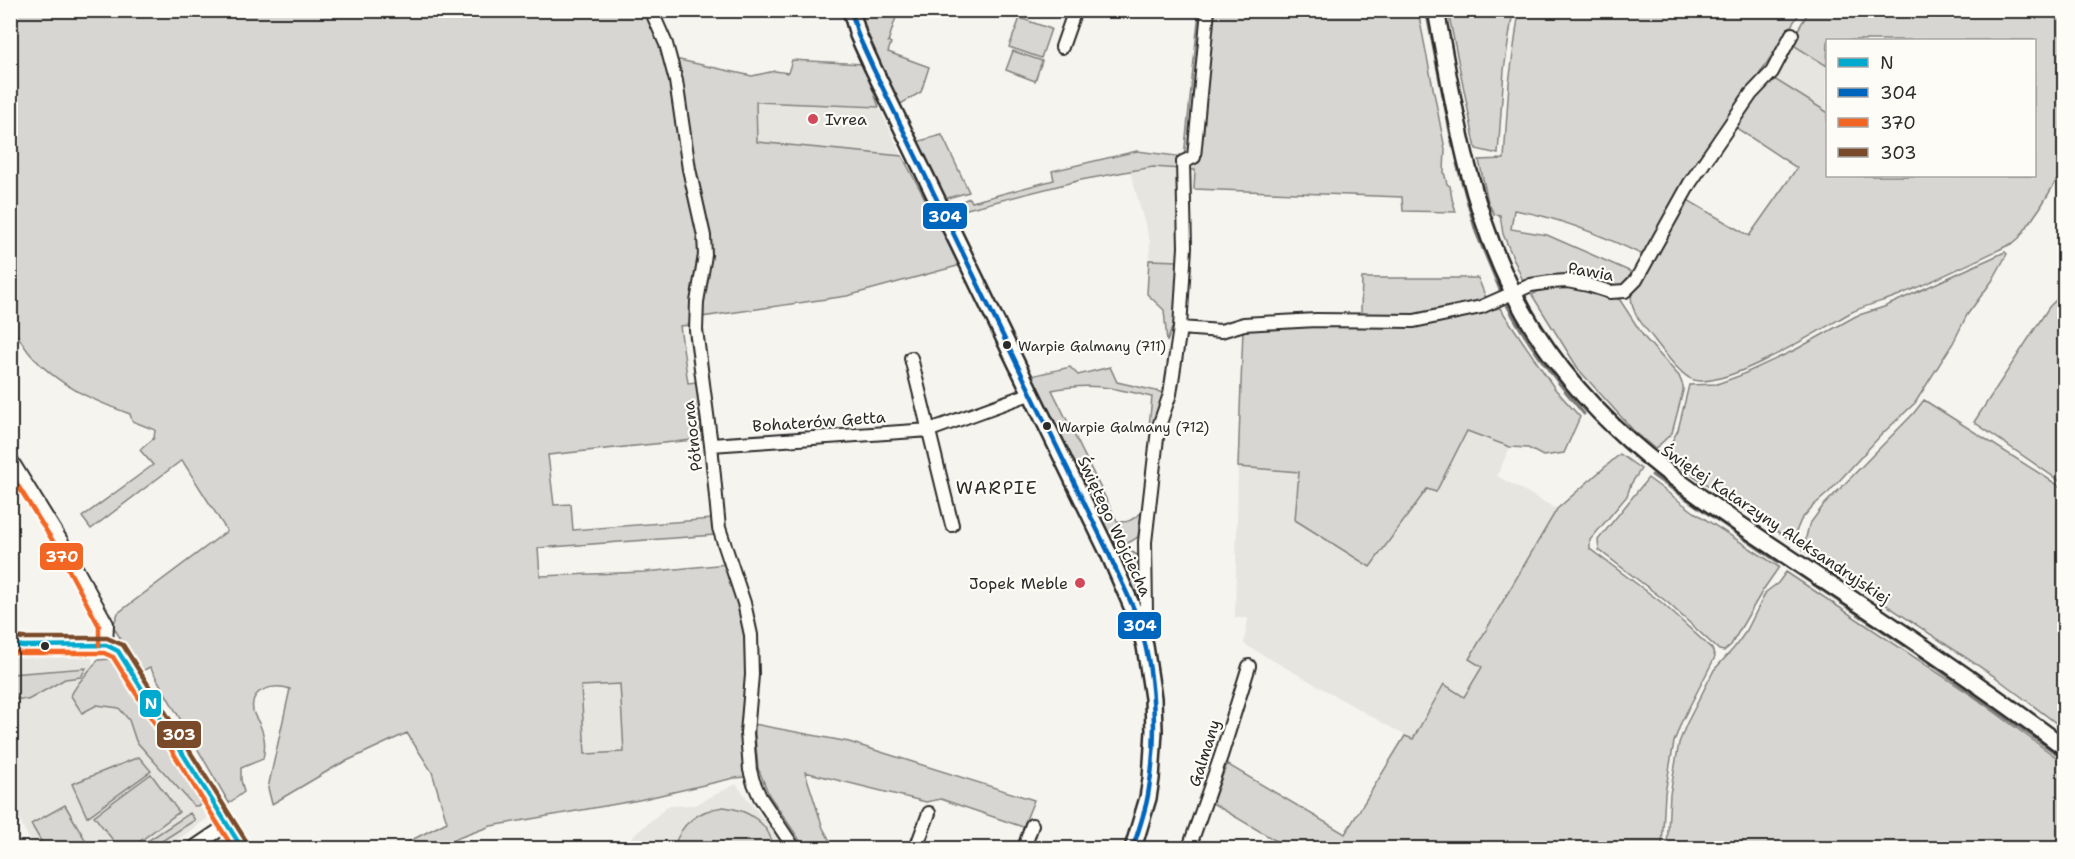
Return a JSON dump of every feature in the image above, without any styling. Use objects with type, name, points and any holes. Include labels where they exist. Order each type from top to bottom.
[{"type":"street","name":"Północna","points":[[651,10],[666,44],[676,81],[689,169],[704,236],[705,255],[697,302],[696,330],[719,528],[744,603],[751,635],[752,675],[747,733],[753,781],[769,813],[794,849]]},
{"type":"street","name":"Świętego Wojciecha","points":[[851,10],[858,35],[873,68],[1032,393],[1137,618],[1149,670],[1154,731],[1148,798],[1133,849]]},
{"type":"street","points":[[1062,47],[1075,10]]},
{"type":"street","points":[[1137,618],[1146,612],[1144,542],[1158,429],[1170,394],[1180,328],[1189,160],[1208,10]]},
{"type":"street","name":"Świętej Katarzyny Aleksandryjskiej","points":[[1436,10],[1463,148],[1491,244],[1513,293],[1540,338],[1572,383],[1608,423],[1652,462],[1700,497],[1966,675],[2064,747]]},
{"type":"street","name":"Pawia","points":[[1180,328],[1221,331],[1245,324],[1304,321],[1414,321],[1481,307],[1540,283],[1567,281],[1618,293],[1631,287],[1690,183],[1751,94],[1772,72],[1792,34]]},
{"type":"street","points":[[911,358],[952,525]]},
{"type":"street","name":"Bohaterów Getta","points":[[711,445],[930,430],[1032,393]]},
{"type":"street","points":[[10,458],[62,542],[107,624],[106,645]]},
{"type":"street","points":[[10,644],[23,646],[106,645],[118,651],[242,849]]},
{"type":"street","name":"Galmany","points":[[1189,849],[1249,666]]},
{"type":"street","points":[[916,849],[929,813]]},
{"type":"street","points":[[193,849],[227,825]]},
{"type":"street","points":[[1024,849],[1032,825]]},
{"type":"shaded area","points":[[11,11],[647,11],[658,35],[669,71],[682,164],[692,201],[700,247],[690,325],[680,326],[688,383],[696,382],[702,439],[548,455],[554,505],[571,504],[573,530],[712,519],[715,535],[538,548],[540,576],[645,572],[727,564],[736,587],[751,657],[744,739],[746,777],[639,800],[491,826],[453,840],[440,848],[396,848],[447,822],[432,772],[407,733],[338,765],[272,804],[268,788],[290,689],[277,687],[264,689],[255,697],[253,712],[261,728],[264,741],[263,759],[241,768],[244,792],[229,803],[150,667],[140,672],[113,626],[118,613],[227,531],[182,460],[91,529],[82,517],[153,465],[140,450],[154,438],[155,430],[132,421],[130,414],[65,384],[42,366],[28,351],[11,324]],"holes":[[[620,684],[624,752],[585,754],[581,686]]]},
{"type":"shaded area","points":[[858,11],[898,11],[888,42],[891,43],[888,52],[929,67],[921,92],[899,105],[871,47]]},
{"type":"shaded area","points":[[1199,11],[1418,11],[1445,149],[1444,172],[1456,212],[1403,211],[1402,197],[1194,189],[1195,170],[1153,167],[1081,180],[951,213],[951,210],[970,198],[972,202],[1054,180],[1052,171],[1137,151],[1184,157]]},
{"type":"shaded area","points":[[1448,11],[1513,11],[1504,70],[1498,154],[1476,149]]},
{"type":"shaded area","points":[[1519,11],[1801,11],[1733,114],[1645,256],[1581,228],[1548,217],[1514,210],[1511,229],[1547,235],[1636,274],[1620,290],[1533,279],[1523,281],[1503,234],[1500,215],[1494,214],[1488,202],[1479,160],[1504,159],[1509,83]]},
{"type":"shaded area","points":[[1809,11],[2064,11],[2064,168],[2040,208],[2013,243],[1912,290],[1856,310],[1750,367],[1728,376],[1694,380],[1683,374],[1640,322],[1632,304],[1632,291],[1686,199],[1749,236],[1797,168],[1735,127],[1764,83],[1776,80],[1826,111],[1826,177],[2036,177],[2036,39],[1826,39],[1826,65],[1790,43]]},
{"type":"shaded area","points":[[1020,18],[1051,29],[1041,58],[1009,47]]},
{"type":"shaded area","points":[[1793,46],[1826,65],[1826,111],[1776,80]]},
{"type":"shaded area","points":[[1013,51],[1042,61],[1035,81],[1006,70]]},
{"type":"shaded area","points":[[675,59],[752,76],[775,71],[788,73],[792,60],[863,64],[879,107],[756,102],[757,142],[902,156],[961,265],[847,296],[701,317],[711,239],[694,171]]},
{"type":"shaded area","points":[[755,102],[879,107],[902,156],[757,142]]},
{"type":"shaded area","points":[[942,135],[969,192],[944,199],[916,142]]},
{"type":"shaded area","points":[[1153,167],[1178,168],[1182,224],[1179,261],[1149,260],[1150,242],[1130,171]]},
{"type":"shaded area","points":[[2005,252],[2007,254],[1992,281],[1967,315],[1953,343],[1915,403],[1812,507],[1801,520],[1792,541],[1664,456],[1678,430],[1689,385],[1717,384],[1739,376],[1795,350],[1856,316],[1884,307]]},
{"type":"shaded area","points":[[1149,260],[1179,261],[1176,317],[1167,342],[1164,310],[1147,294]]},
{"type":"shaded area","points":[[1362,278],[1478,278],[1486,298],[1484,301],[1414,317],[1362,316]]},
{"type":"shaded area","points":[[1567,284],[1620,300],[1644,337],[1679,376],[1683,391],[1672,433],[1655,449],[1633,430],[1579,370],[1532,295],[1542,289]]},
{"type":"shaded area","points":[[2064,297],[2064,484],[1974,422],[2049,307],[2058,298]]},
{"type":"shaded area","points":[[1500,308],[1555,389],[1580,417],[1564,453],[1543,456],[1528,448],[1510,447],[1467,431],[1436,492],[1427,489],[1370,567],[1295,520],[1299,472],[1238,467],[1243,329],[1321,325],[1409,326]]},
{"type":"shaded area","points":[[1070,367],[1078,375],[1110,367],[1117,382],[1165,393],[1155,428],[1149,427],[1152,397],[1091,386],[1052,390],[1117,521],[1133,519],[1141,513],[1138,537],[1125,544],[1119,545],[1111,542],[1031,376]]},
{"type":"shaded area","points":[[1924,400],[2064,489],[2064,729],[1994,676],[1803,550],[1809,525],[1823,506]]},
{"type":"shaded area","points":[[1467,431],[1510,447],[1497,476],[1557,509],[1470,658],[1483,667],[1463,697],[1444,684],[1413,740],[1244,644],[1248,618],[1235,618],[1238,467],[1300,472],[1427,488],[1436,492]]},
{"type":"shaded area","points":[[1620,454],[1641,469],[1631,484],[1627,496],[1590,540],[1590,549],[1661,602],[1712,649],[1715,657],[1681,723],[1674,742],[1665,793],[1662,848],[1288,848],[1212,803],[1227,764],[1345,834],[1405,736],[1413,739],[1444,684],[1464,697],[1482,667],[1469,659],[1557,509]]},
{"type":"shaded area","points":[[1648,478],[1694,512],[1779,567],[1731,645],[1724,651],[1719,650],[1667,602],[1599,550],[1598,540]]},
{"type":"shaded area","points":[[1132,552],[1139,556],[1139,603],[1120,564],[1121,558]]},
{"type":"shaded area","points":[[1786,572],[1970,694],[2064,763],[2064,848],[1667,848],[1670,794],[1679,743],[1686,725],[1714,670],[1747,630],[1766,592],[1778,583]]},
{"type":"shaded area","points":[[11,653],[91,653],[93,665],[113,664],[154,748],[208,818],[166,848],[34,848],[11,803]]},
{"type":"shaded area","points":[[112,659],[124,670],[158,731],[204,805],[194,806],[136,741],[129,720],[119,708],[97,705],[82,713],[71,696],[98,660]]},
{"type":"shaded area","points":[[86,668],[81,677],[65,679],[28,700],[11,698],[11,674]]},
{"type":"shaded area","points":[[620,684],[624,752],[585,754],[581,686]]},
{"type":"shaded area","points":[[754,724],[849,742],[1034,800],[1023,827],[941,799],[926,802],[805,772],[823,828],[834,848],[805,848],[769,795],[758,768]]},
{"type":"shaded area","points":[[139,757],[151,771],[87,817],[72,784]]},
{"type":"shaded area","points":[[151,774],[179,812],[131,848],[119,848],[94,816]]},
{"type":"shaded area","points":[[736,784],[786,848],[636,848],[631,838],[668,806],[695,805]]},
{"type":"shaded area","points":[[65,805],[90,848],[45,848],[31,824]]},
{"type":"shaded area","points":[[724,807],[742,811],[756,819],[768,831],[774,848],[674,848],[681,831],[692,819],[706,811]]},
{"type":"shaded area","points":[[190,813],[195,820],[151,848],[137,848]]},
{"type":"waterway","points":[[1426,10],[1453,147]]},
{"type":"waterway","points":[[1457,164],[1476,232],[1500,290]]},
{"type":"waterway","points":[[1507,305],[1542,361],[1584,414]]},
{"type":"waterway","points":[[1652,475],[1778,562]]},
{"type":"waterway","points":[[1792,570],[1917,654],[2064,759]]},
{"type":"transit line","name":"304","points":[[851,10],[858,35],[873,68],[1109,554],[1137,617],[1148,659],[1154,728],[1148,795],[1133,848]]},
{"type":"transit line","name":"370","points":[[10,473],[56,546],[99,626],[99,645]]},
{"type":"transit line","name":"303","points":[[11,637],[107,638],[123,645],[248,844]]},
{"type":"transit line","name":"N","points":[[10,644],[23,646],[106,645],[118,651],[242,848]]},
{"type":"transit line","name":"370","points":[[10,652],[104,653],[113,657],[233,848]]},
{"type":"place","name":"Ivrea","points":[[813,119]]},
{"type":"place","name":"Warpie Galmany (711)","points":[[1007,345]]},
{"type":"place","name":"Warpie Galmany (712)","points":[[1047,426]]},
{"type":"place","name":"Jopek Meble","points":[[1080,583]]},
{"type":"district","name":"WARPIE","points":[[997,488]]}]
